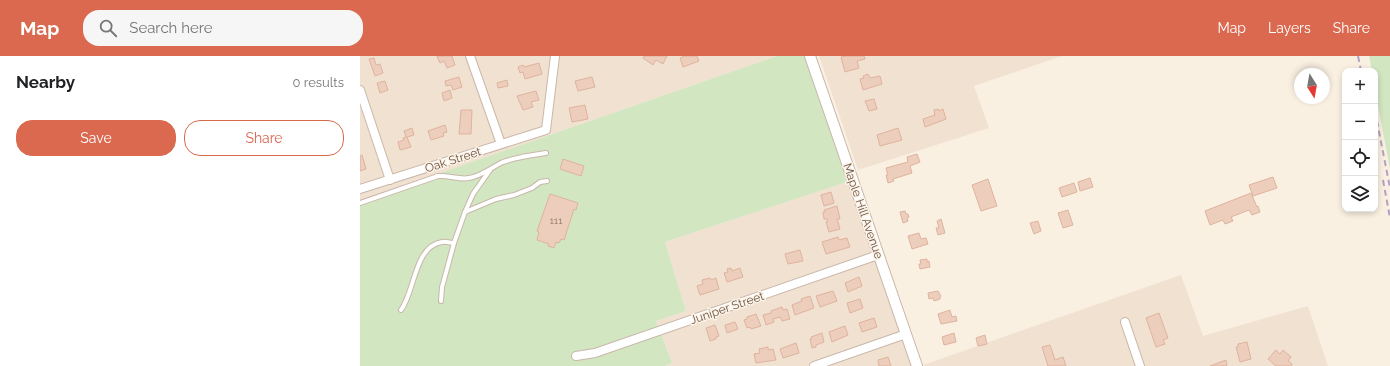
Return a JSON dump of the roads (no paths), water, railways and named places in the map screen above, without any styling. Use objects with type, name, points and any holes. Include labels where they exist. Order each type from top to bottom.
[{"type":"street","points":[[470,56],[501,144]]},
{"type":"street","name":"Oak Street","points":[[360,189],[546,130],[555,56]]},
{"type":"street","name":"Maple Hill Avenue","points":[[810,56],[917,366]]},
{"type":"street","points":[[360,90],[390,180]]},
{"type":"street","name":"Juniper Street","points":[[576,356],[595,353],[878,256]]},
{"type":"street","points":[[1125,322],[1140,366]]},
{"type":"street","points":[[814,366],[906,334]]},
{"type":"lane","points":[[360,203],[438,176],[468,178],[476,176],[503,162],[546,153]]},
{"type":"lane","points":[[442,301],[442,287],[454,243],[465,212],[473,194],[492,168]]},
{"type":"lane","points":[[465,212],[496,199],[514,195],[532,188],[540,182],[547,181]]},
{"type":"lane","points":[[401,310],[422,256],[431,246],[437,243],[454,243]]},
{"type":"railway","points":[[1358,56],[1360,68]]},
{"type":"railway","points":[[1378,126],[1390,188]]},
{"type":"railway","points":[[1383,180],[1390,218]]}]
